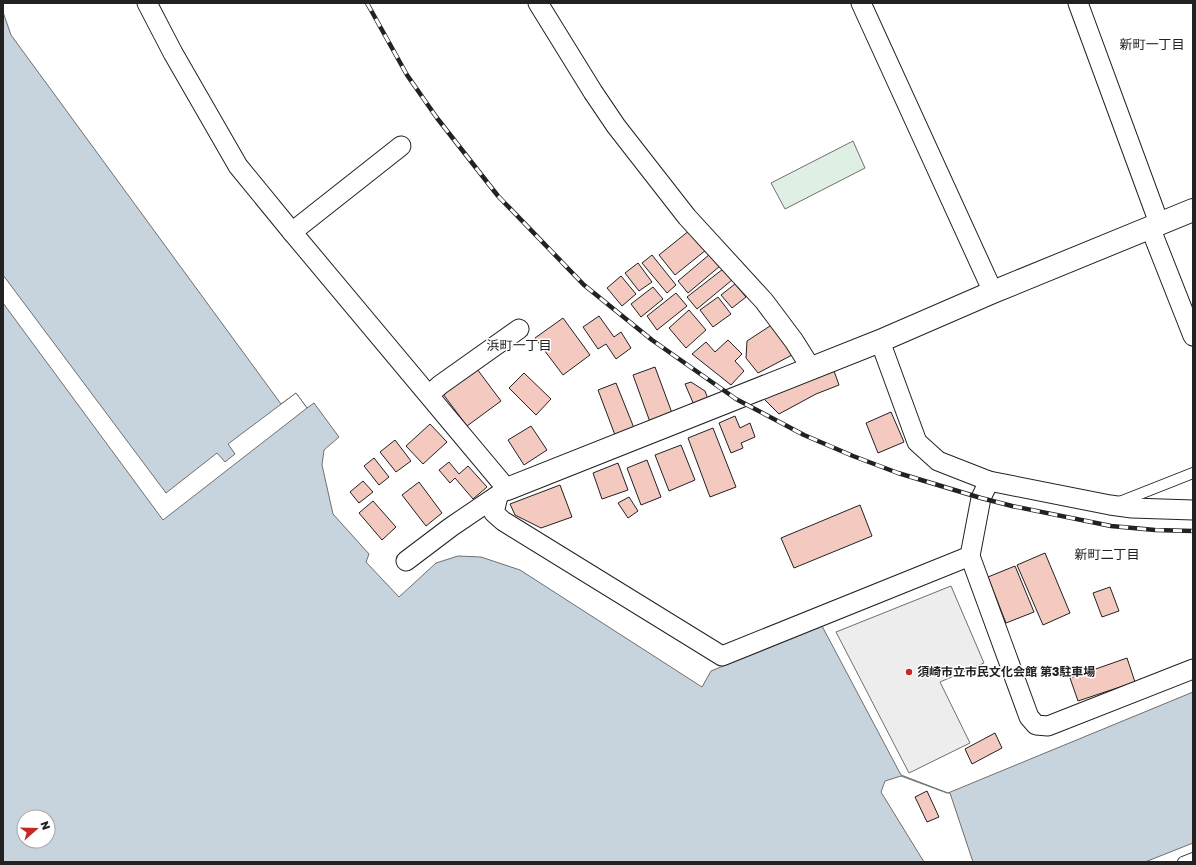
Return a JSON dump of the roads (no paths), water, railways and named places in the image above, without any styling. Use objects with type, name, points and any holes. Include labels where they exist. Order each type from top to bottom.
[{"type":"street","points":[[147,3],[172,53],[238,166],[429,395],[503,492]]},
{"type":"street","points":[[538,3],[593,92],[616,126],[687,217],[764,301],[794,340],[811,368]]},
{"type":"street","points":[[861,3],[993,292]]},
{"type":"street","points":[[1078,3],[1193,336]]},
{"type":"street","points":[[292,232],[401,146]]},
{"type":"street","points":[[406,561],[451,527],[503,492],[880,341],[993,292],[1193,210]]},
{"type":"street","points":[[429,395],[440,385],[519,329]]},
{"type":"street","points":[[880,341],[917,442],[938,460],[989,481],[1110,505],[1132,508],[1193,510]]},
{"type":"street","points":[[989,481],[980,498],[970,556],[1029,717],[1036,725],[1048,726],[1193,669]]},
{"type":"street","points":[[503,492],[494,513],[503,521],[722,656],[970,556]]},
{"type":"lane","points":[[1110,505],[1193,473]]},
{"type":"lane","points":[[1183,862],[1193,858]]},
{"type":"railway","points":[[367,3],[407,75],[437,118],[498,196],[584,285],[652,340],[736,399],[804,435],[853,456],[898,473],[981,498],[1012,506],[1111,526],[1155,530],[1193,531]]},
{"type":"place","name":"須崎市立市民文化会館 第3駐車場","points":[[909,672]]},
{"type":"district","name":"新町一丁目","points":[[1152,44]]},
{"type":"district","name":"浜町一丁目","points":[[519,345]]},
{"type":"district","name":"新町二丁目","points":[[1107,554]]}]
